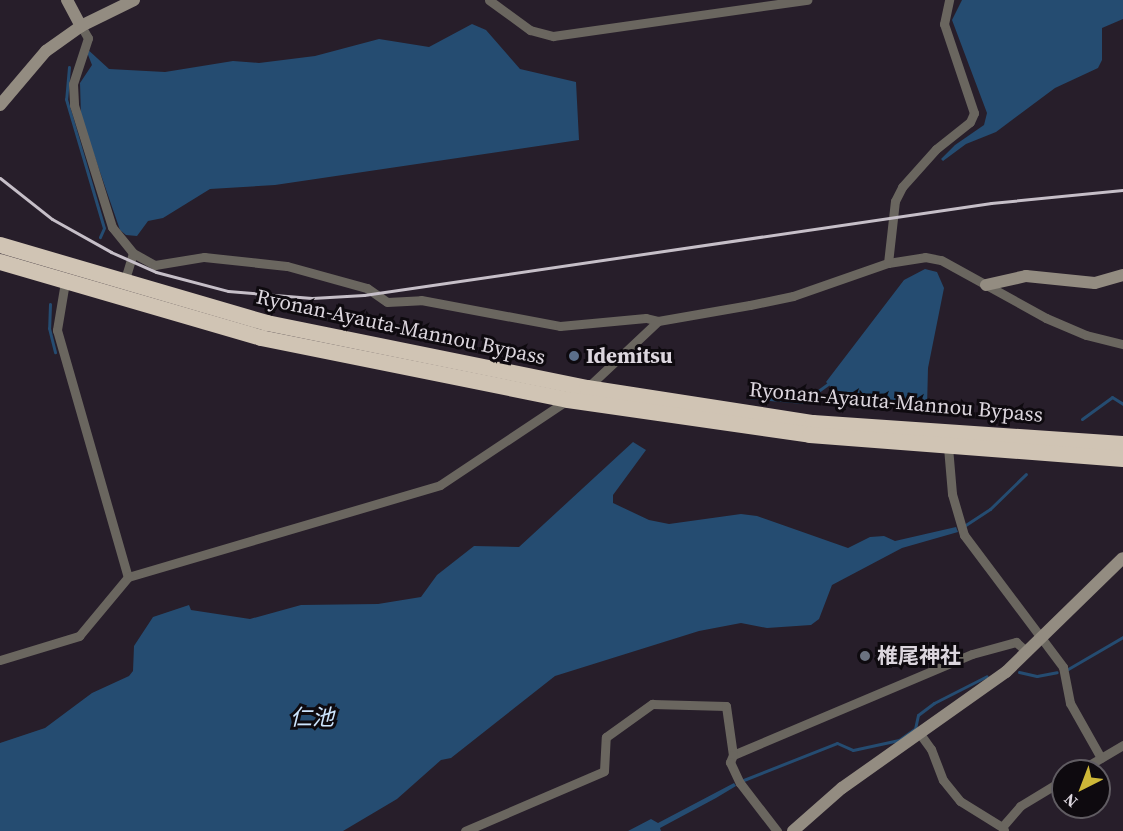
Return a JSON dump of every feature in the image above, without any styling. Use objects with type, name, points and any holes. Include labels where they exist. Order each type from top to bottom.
[{"type":"highway","name":"Ryonan-Ayauta-Mannou Bypass","points":[[0,245],[124,284],[267,323],[587,388],[813,423],[1123,444]]},
{"type":"highway","name":"Ryonan-Ayauta-Mannou Bypass","points":[[0,262],[261,338],[568,400],[753,428],[948,447],[1123,459]]},
{"type":"street","points":[[67,0],[88,38],[74,76],[74,105],[112,227],[133,253],[151,265],[204,257],[287,266],[367,288],[387,302],[421,300],[542,324],[646,318],[658,321],[793,296],[888,263],[925,257],[941,260],[1076,330],[1123,344]]},
{"type":"street","points":[[0,105],[28,68],[81,26],[134,0]]},
{"type":"street","points":[[489,0],[530,30],[553,36],[807,0]]},
{"type":"street","points":[[888,263],[896,201],[902,187],[936,149],[970,122],[974,113],[944,24],[949,0]]},
{"type":"street","points":[[124,284],[133,253]]},
{"type":"street","points":[[986,285],[1026,276],[1095,283],[1123,275]]},
{"type":"street","points":[[65,282],[57,330],[128,577]]},
{"type":"street","points":[[0,660],[79,636],[128,577],[440,485],[587,388],[658,321]]},
{"type":"street","points":[[948,447],[952,494],[962,528],[1063,667],[1070,704],[1101,758],[1123,745]]},
{"type":"street","points":[[793,831],[842,788],[920,734],[1027,652],[1123,558]]},
{"type":"street","points":[[733,755],[972,654],[1016,642],[1027,652]]},
{"type":"street","points":[[465,831],[604,771],[606,737],[652,704],[726,706],[733,755],[730,762],[739,781],[777,831]]},
{"type":"street","points":[[920,734],[943,780],[960,801],[1004,829],[1020,806],[1051,787]]},
{"type":"water","points":[[962,0],[1123,0],[1123,19],[1102,28],[1102,60],[1098,68],[1055,88],[996,132],[966,144],[943,161],[941,159],[955,145],[984,125],[987,113],[952,20]]},
{"type":"water","points":[[472,24],[486,30],[520,69],[576,82],[579,140],[275,185],[210,189],[163,218],[148,221],[137,236],[126,235],[120,230],[81,117],[80,83],[92,65],[85,47],[109,69],[165,72],[233,61],[259,63],[315,56],[379,39],[429,47]]},
{"type":"water","points":[[925,269],[937,272],[944,288],[928,368],[927,408],[860,402],[839,395],[826,382],[904,280]]},
{"type":"water","name":"仁池","points":[[633,442],[646,450],[613,495],[613,503],[649,520],[669,524],[741,514],[757,516],[848,548],[870,537],[884,536],[895,541],[956,527],[958,532],[902,548],[832,585],[819,619],[811,625],[767,628],[741,623],[699,631],[555,676],[451,758],[441,760],[397,799],[343,831],[0,831],[0,743],[45,728],[92,693],[129,676],[133,671],[134,646],[153,617],[189,605],[191,610],[250,619],[301,605],[378,604],[421,597],[437,575],[474,546],[519,547]]},
{"type":"water","points":[[734,783],[736,786],[660,828],[661,831],[628,831],[651,819],[658,823]]},
{"type":"waterway","points":[[69,67],[66,99],[104,228],[100,237]]},
{"type":"waterway","points":[[50,304],[49,328],[55,352]]},
{"type":"waterway","points":[[748,397],[803,402],[829,383]]},
{"type":"waterway","points":[[1082,419],[1112,397],[1123,404]]},
{"type":"waterway","points":[[964,526],[990,509],[1026,474]]},
{"type":"waterway","points":[[1068,669],[1123,637]]},
{"type":"waterway","points":[[1019,672],[1037,676],[1057,672]]},
{"type":"waterway","points":[[741,781],[837,743],[853,750],[899,740],[915,729],[918,715],[934,703],[987,676]]},
{"type":"railway","points":[[0,178],[52,219],[111,252],[156,272],[228,291],[312,298],[364,295],[991,203],[1123,190]]},
{"type":"place","name":"Idemitsu","points":[[574,356]]},
{"type":"place","name":"椎尾神社","points":[[865,656]]}]
